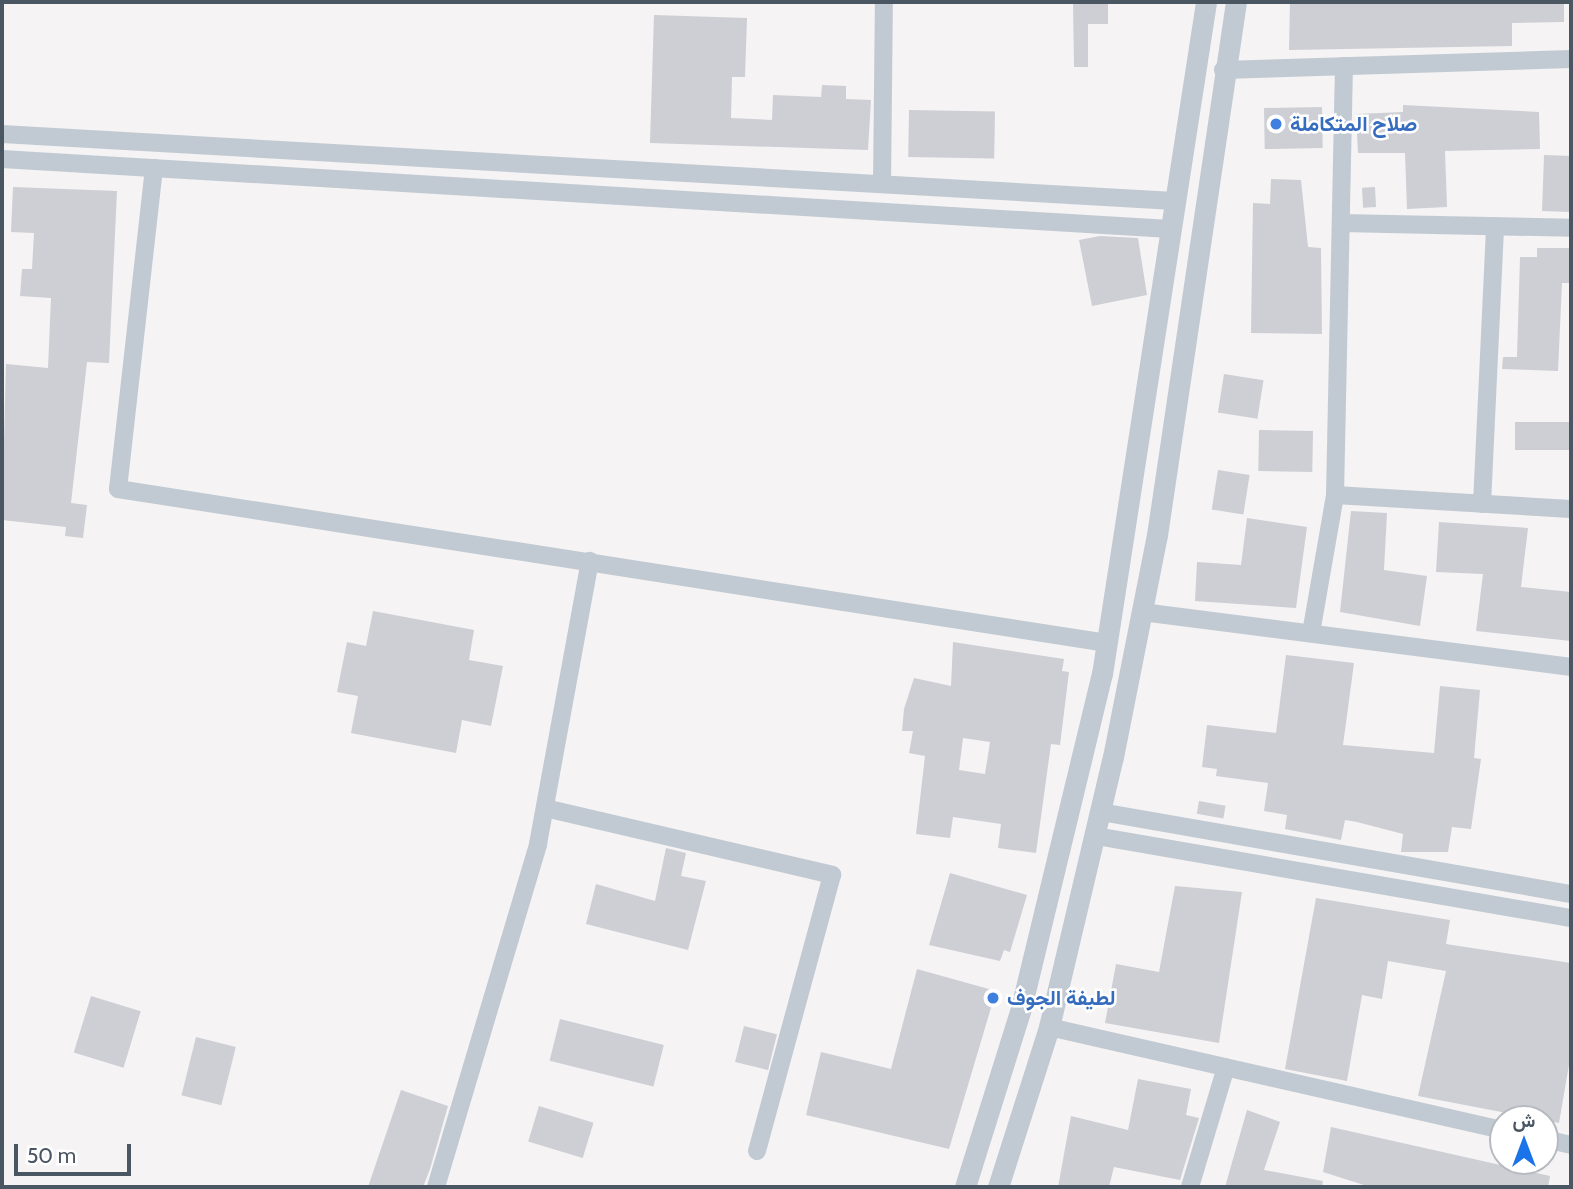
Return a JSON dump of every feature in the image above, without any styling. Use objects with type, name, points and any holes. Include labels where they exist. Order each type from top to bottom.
[{"type":"street","points":[[882,184],[884,2]]},
{"type":"street","points":[[965,1187],[1063,846],[1107,643],[1206,2]]},
{"type":"street","points":[[999,1187],[1049,1027],[1096,836],[1142,612],[1223,70],[1236,2]]},
{"type":"street","points":[[1223,70],[1571,59]]},
{"type":"street","points":[[1311,633],[1335,495],[1344,66]]},
{"type":"street","points":[[2,134],[1174,201]]},
{"type":"street","points":[[2,159],[1170,229]]},
{"type":"street","points":[[154,168],[118,489],[1107,643]]},
{"type":"street","points":[[1341,223],[1571,228]]},
{"type":"street","points":[[1482,504],[1495,226]]},
{"type":"street","points":[[1335,495],[1571,509]]},
{"type":"street","points":[[436,1187],[545,808],[590,561]]},
{"type":"street","points":[[1142,612],[1571,667]]},
{"type":"street","points":[[545,808],[832,875],[757,1151]]},
{"type":"street","points":[[1101,812],[1571,894]]},
{"type":"street","points":[[1096,836],[1571,918]]},
{"type":"street","points":[[1049,1027],[1489,1127]]},
{"type":"street","points":[[1190,1187],[1226,1067]]},
{"type":"building","points":[[1073,2],[1108,2],[1108,24],[1088,24],[1088,67],[1074,67]]},
{"type":"building","points":[[1290,2],[1564,2],[1564,22],[1512,23],[1512,46],[1289,50]]},
{"type":"building","points":[[654,15],[747,18],[745,77],[732,77],[731,118],[772,120],[773,95],[821,97],[822,85],[846,86],[846,99],[871,100],[868,150],[650,143]]},
{"type":"building","points":[[1403,105],[1539,112],[1540,149],[1445,151],[1447,207],[1407,209],[1405,153],[1358,153],[1356,114],[1403,112]]},
{"type":"building","points":[[1322,107],[1323,148],[1265,149],[1264,108]]},
{"type":"building","points":[[909,110],[995,112],[994,158],[908,157]]},
{"type":"building","points":[[1544,155],[1571,156],[1569,212],[1542,211]]},
{"type":"building","points":[[1271,179],[1301,180],[1308,247],[1321,248],[1322,334],[1251,333],[1253,203],[1270,204]]},
{"type":"building","points":[[13,187],[117,191],[109,363],[87,362],[71,503],[87,505],[83,538],[65,536],[66,527],[2,520],[6,364],[48,368],[51,298],[20,296],[22,269],[32,269],[34,233],[11,232]]},
{"type":"building","points":[[1375,187],[1376,207],[1363,208],[1362,188]]},
{"type":"building","points":[[1100,236],[1138,238],[1147,295],[1092,306],[1079,240]]},
{"type":"building","points":[[1537,248],[1571,248],[1571,283],[1562,283],[1558,371],[1502,369],[1503,357],[1517,357],[1520,257],[1537,257]]},
{"type":"building","points":[[1224,374],[1264,380],[1257,419],[1218,413]]},
{"type":"building","points":[[1515,422],[1571,422],[1571,450],[1515,450]]},
{"type":"building","points":[[1259,430],[1313,431],[1312,472],[1258,471]]},
{"type":"building","points":[[1218,470],[1250,475],[1243,515],[1212,510]]},
{"type":"building","points":[[1351,511],[1387,513],[1384,570],[1427,576],[1420,626],[1340,612]]},
{"type":"building","points":[[1247,518],[1307,527],[1296,608],[1195,601],[1197,562],[1241,565]]},
{"type":"building","points":[[1439,522],[1528,528],[1521,587],[1571,592],[1571,641],[1476,631],[1483,574],[1436,572]]},
{"type":"building","points":[[373,611],[474,630],[469,660],[503,666],[491,726],[462,720],[456,753],[351,733],[358,696],[337,692],[347,642],[366,646]]},
{"type":"building","points":[[953,642],[1064,659],[1062,671],[1069,672],[1060,745],[1051,744],[1036,853],[998,848],[1001,824],[953,817],[950,838],[916,834],[925,756],[909,753],[913,731],[902,731],[904,709],[914,678],[951,686]],"holes":[[[963,738],[990,742],[985,774],[959,770]]]},
{"type":"building","points":[[1286,655],[1354,663],[1343,745],[1434,753],[1440,686],[1480,690],[1474,758],[1481,759],[1471,829],[1452,827],[1448,852],[1401,852],[1403,834],[1345,820],[1341,840],[1285,829],[1287,815],[1264,811],[1268,783],[1216,776],[1217,769],[1202,767],[1207,725],[1276,733]]},
{"type":"building","points":[[1199,801],[1226,806],[1223,818],[1197,814]]},
{"type":"building","points":[[666,848],[686,853],[681,876],[706,881],[688,950],[586,924],[596,884],[655,901]]},
{"type":"building","points":[[950,873],[1027,895],[1010,952],[1004,950],[1000,961],[929,945]]},
{"type":"building","points":[[1175,886],[1242,892],[1219,1043],[1105,1023],[1116,964],[1159,972]]},
{"type":"building","points":[[1316,898],[1450,920],[1446,944],[1571,963],[1571,1053],[1559,1123],[1559,1105],[1489,1105],[1489,1110],[1418,1096],[1446,971],[1388,961],[1382,999],[1362,995],[1347,1081],[1285,1069]]},
{"type":"building","points":[[917,969],[996,991],[949,1149],[806,1115],[821,1052],[891,1069]]},
{"type":"building","points":[[91,996],[141,1011],[123,1068],[74,1052]]},
{"type":"building","points":[[560,1019],[664,1045],[653,1087],[550,1061]]},
{"type":"building","points":[[744,1026],[777,1034],[768,1070],[735,1062]]},
{"type":"building","points":[[196,1037],[236,1047],[221,1105],[181,1095]]},
{"type":"building","points":[[1138,1079],[1191,1089],[1186,1115],[1199,1118],[1180,1180],[1114,1167],[1109,1187],[1058,1187],[1071,1116],[1128,1130]]},
{"type":"building","points":[[401,1090],[448,1106],[430,1169],[423,1187],[368,1187]]},
{"type":"building","points":[[539,1106],[594,1123],[583,1158],[528,1141]]},
{"type":"building","points":[[1247,1110],[1280,1122],[1264,1170],[1323,1181],[1322,1187],[1225,1187]]},
{"type":"building","points":[[1331,1127],[1489,1162],[1489,1175],[1550,1176],[1548,1187],[1367,1186],[1323,1172]]},
{"type":"place","name":"صلاح المتكاملة","points":[[1276,124]]},
{"type":"place","name":"لطيفة الجوف","points":[[993,998]]}]
